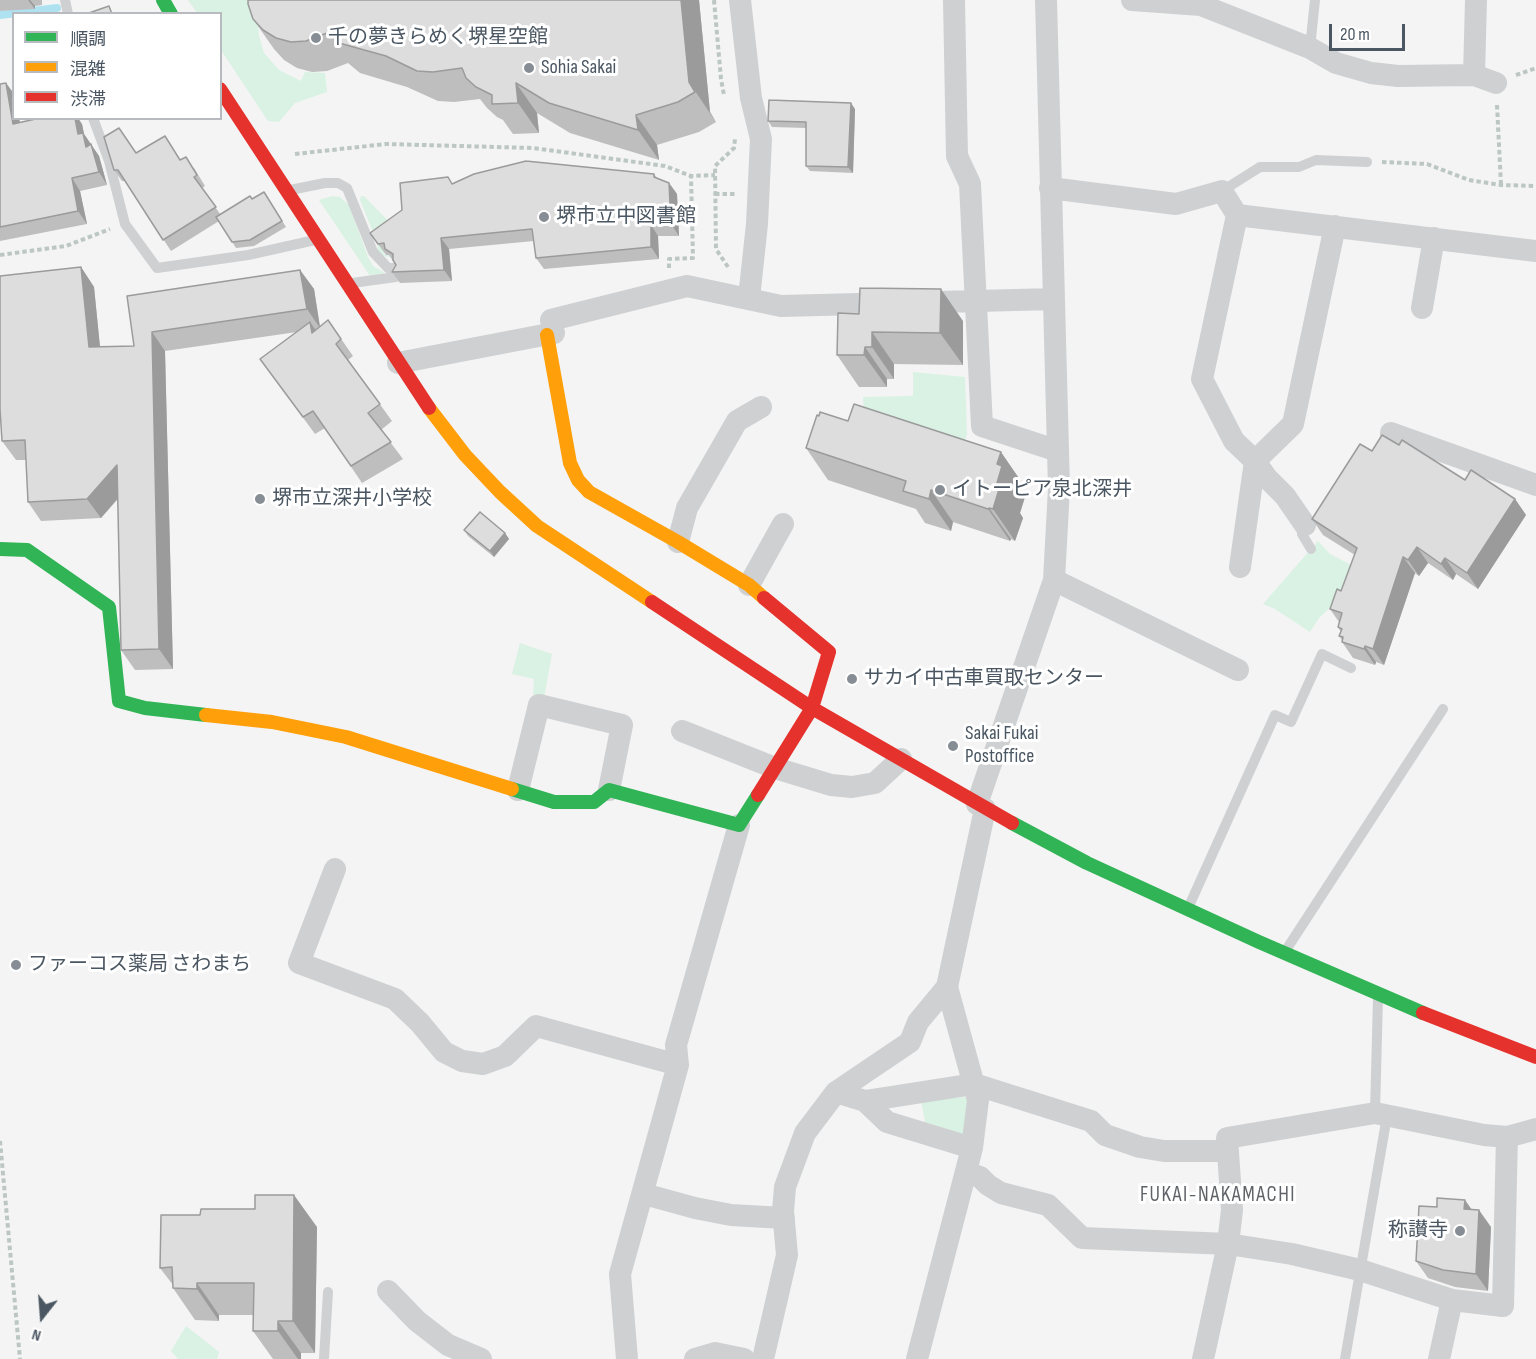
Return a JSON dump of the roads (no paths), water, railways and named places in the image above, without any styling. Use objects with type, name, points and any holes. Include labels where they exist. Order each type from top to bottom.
[{"type":"street","points":[[740,0],[751,98],[761,139],[757,224],[749,298]]},
{"type":"street","points":[[954,0],[957,156],[970,184],[982,426],[1058,451]]},
{"type":"street","points":[[917,1359],[972,1148],[978,1100],[947,987],[981,807],[1054,580],[1059,488],[1046,0]]},
{"type":"street","points":[[1132,0],[1202,5],[1310,48],[1336,63],[1371,73],[1398,76],[1474,75],[1496,83]]},
{"type":"street","points":[[1474,75],[1476,0]]},
{"type":"street","points":[[222,92],[436,419],[465,455],[537,526],[812,708],[981,807],[1087,863],[1187,909],[1227,919],[1285,953],[1447,1023],[1536,1057]]},
{"type":"street","points":[[1050,188],[1176,204],[1222,191],[1237,215],[1202,379],[1234,441],[1285,496],[1305,525]]},
{"type":"street","points":[[1237,215],[1536,251]]},
{"type":"street","points":[[1240,567],[1255,461],[1293,424],[1335,226]]},
{"type":"street","points":[[1422,308],[1434,238]]},
{"type":"street","points":[[398,363],[547,335],[554,333],[551,320],[687,286],[781,306],[1054,299]]},
{"type":"street","points":[[547,335],[570,463],[578,480],[589,492],[749,585],[829,652],[812,708],[740,825],[676,1045],[678,1065],[620,1274],[627,1359]]},
{"type":"street","points":[[678,542],[687,508],[737,421],[761,407]]},
{"type":"street","points":[[1391,433],[1536,486]]},
{"type":"street","points":[[749,585],[783,524]]},
{"type":"street","points":[[0,549],[27,549],[109,607],[119,701],[145,708],[272,722],[346,737],[554,802],[594,802],[609,790],[622,725],[538,705],[518,790]]},
{"type":"street","points":[[1054,580],[1238,670]]},
{"type":"street","points":[[682,731],[775,768],[831,785],[852,787],[874,783],[901,759]]},
{"type":"street","points":[[609,790],[740,825]]},
{"type":"street","points":[[335,869],[298,963],[395,999],[420,1023],[444,1052],[462,1061],[483,1064],[505,1056],[536,1026],[678,1065]]},
{"type":"street","points":[[763,1359],[787,1255],[784,1218],[785,1187],[805,1133],[836,1092],[910,1042],[918,1022],[947,987]]},
{"type":"street","points":[[836,1092],[865,1101],[974,1084],[1090,1121],[1105,1135],[1140,1147],[1164,1151],[1228,1151]]},
{"type":"street","points":[[865,1101],[886,1122],[972,1148]]},
{"type":"street","points":[[1203,1359],[1228,1244],[1232,1210],[1227,1138],[1381,1115],[1484,1135],[1507,1137],[1536,1128]]},
{"type":"street","points":[[966,1172],[980,1177],[988,1185],[1001,1192],[1048,1205],[1082,1238],[1228,1244],[1292,1254],[1360,1270],[1452,1300],[1503,1306],[1507,1137]]},
{"type":"street","points":[[644,1194],[731,1215],[784,1218]]},
{"type":"street","points":[[388,1291],[417,1322],[448,1345],[481,1359]]},
{"type":"street","points":[[1438,1359],[1452,1300]]},
{"type":"street","points":[[695,1359],[715,1353],[744,1359]]},
{"type":"lane","points":[[1310,48],[1315,0]]},
{"type":"lane","points":[[94,120],[109,161],[125,224],[157,268],[248,255],[318,239]]},
{"type":"lane","points":[[1222,191],[1260,167],[1299,167],[1316,160],[1367,162]]},
{"type":"lane","points":[[287,191],[325,183],[338,183],[347,188],[373,252],[395,273],[347,284]]},
{"type":"lane","points":[[1305,525],[1302,534],[1311,549]]},
{"type":"lane","points":[[1187,909],[1275,715],[1291,722],[1322,654],[1351,668]]},
{"type":"lane","points":[[1285,953],[1443,709]]},
{"type":"lane","points":[[1345,1359],[1360,1270],[1381,1115],[1378,993]]},
{"type":"lane","points":[[324,1359],[328,1292]]},
{"type":"waterway","points":[[24,12],[57,8]]},
{"type":"waterway","points":[[0,15],[12,14]]},
{"type":"place","name":"千の夢きらめく堺星空館","points":[[316,38]]},
{"type":"place","name":"Sohia Sakai","points":[[529,68]]},
{"type":"place","name":"堺市立中図書館","points":[[544,217]]},
{"type":"place","name":"イトーピア泉北深井","points":[[940,490]]},
{"type":"place","name":"堺市立深井小学校","points":[[260,499]]},
{"type":"place","name":"サカイ中古車買取センター","points":[[852,679]]},
{"type":"place","name":"Sakai Fukai Postoffice","points":[[953,746]]},
{"type":"place","name":"ファーコス薬局 さわまち","points":[[16,965]]},
{"type":"place","name":"称讃寺","points":[[1460,1231]]},
{"type":"district","name":"FUKAI-NAKAMACHI","points":[[1218,1196]]}]
